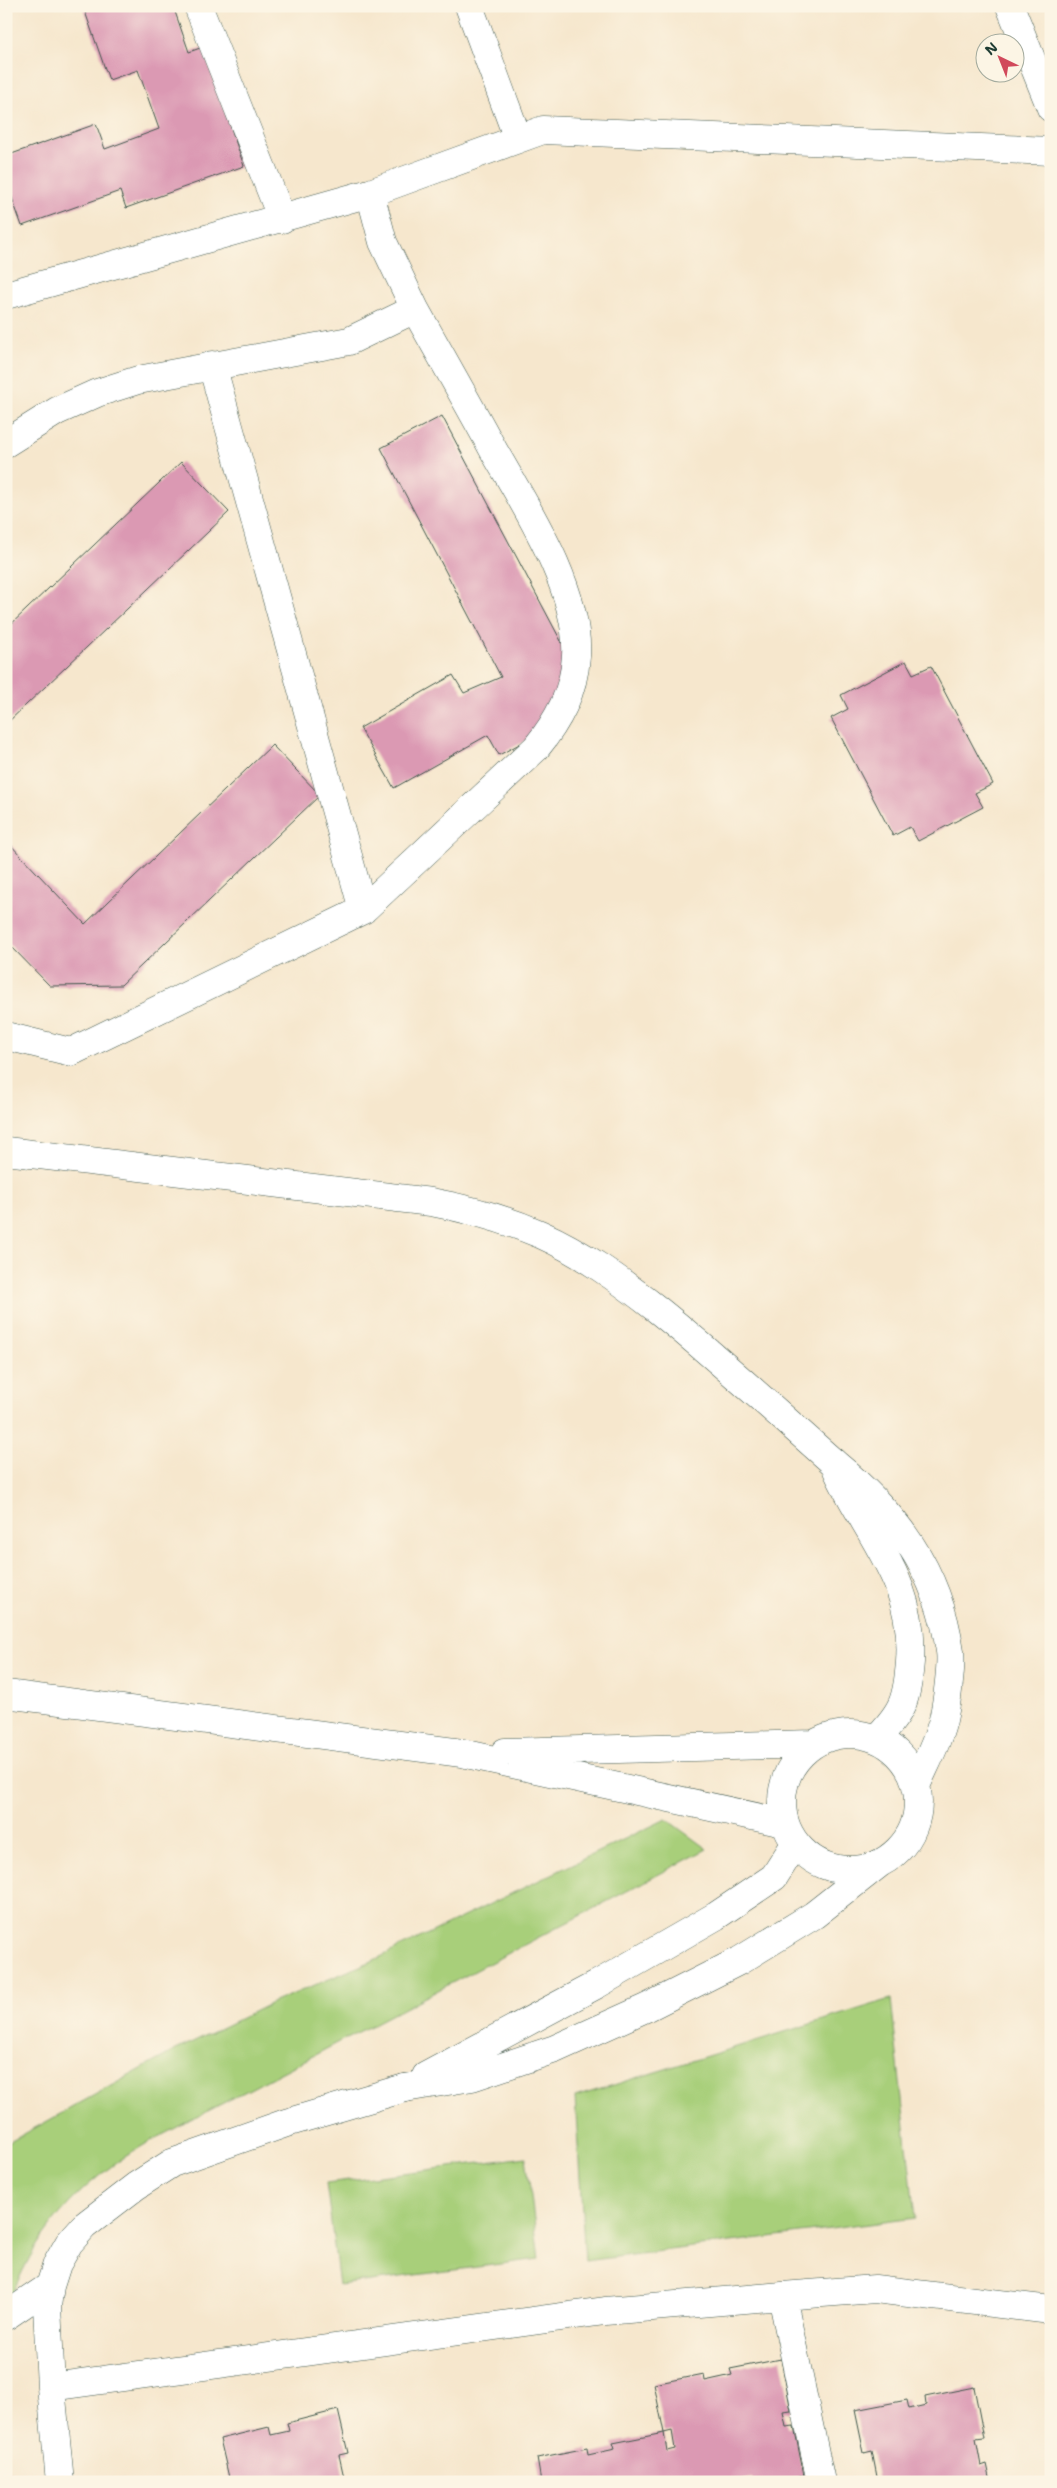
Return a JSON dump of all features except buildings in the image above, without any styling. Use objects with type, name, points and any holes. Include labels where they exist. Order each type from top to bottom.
[{"type":"street","points":[[198,6],[282,219]]},
{"type":"street","points":[[469,6],[518,139]]},
{"type":"street","points":[[1010,6],[1051,108]]},
{"type":"street","points":[[6,295],[19,294],[370,193],[543,130],[1051,151]]},
{"type":"street","points":[[6,1036],[71,1052],[363,910],[536,748],[553,728],[565,704],[573,680],[576,656],[575,632],[555,566],[536,526],[415,309],[383,242],[370,193]]},
{"type":"street","points":[[6,443],[57,411],[97,393],[138,380],[349,341],[415,309]]},
{"type":"street","points":[[212,365],[363,910]]},
{"type":"street","points":[[6,1150],[431,1202],[469,1209],[506,1220],[574,1251],[634,1292],[689,1335],[868,1491],[902,1530],[934,1585],[951,1653],[944,1717],[916,1786]]},
{"type":"street","points":[[833,1462],[851,1501],[878,1542],[902,1590],[912,1639],[908,1691],[896,1718],[876,1739]]},
{"type":"street","points":[[6,1694],[462,1753],[790,1833]]},
{"type":"street","points":[[60,2482],[51,2387],[47,2316],[50,2286],[57,2264],[69,2244],[84,2226],[122,2196],[172,2163],[286,2122],[405,2088],[472,2076],[555,2049],[648,2007],[739,1961],[814,1915],[898,1849],[912,1830],[918,1808],[916,1786],[908,1766],[899,1755],[876,1739],[854,1733],[833,1736],[813,1744],[462,1753]]},
{"type":"street","points":[[813,1744],[797,1759],[786,1777],[781,1800],[790,1833],[813,1860],[834,1868],[857,1870],[880,1863]]},
{"type":"street","points":[[405,2088],[596,1985],[716,1916],[774,1877],[790,1833]]},
{"type":"street","points":[[6,2316],[50,2286]]},
{"type":"street","points":[[51,2387],[604,2311],[782,2296],[875,2289],[1051,2310]]},
{"type":"street","points":[[782,2296],[822,2482]]},
{"type":"green space","points":[[666,1819],[707,1849],[149,2142],[100,2175],[79,2193],[44,2235],[29,2258],[6,2312],[6,2144],[174,2051],[272,2003],[372,1961]]},
{"type":"green space","points":[[891,1999],[915,2218],[585,2261],[575,2097]]},
{"type":"green space","points":[[526,2157],[539,2259],[339,2285],[326,2183]]}]
